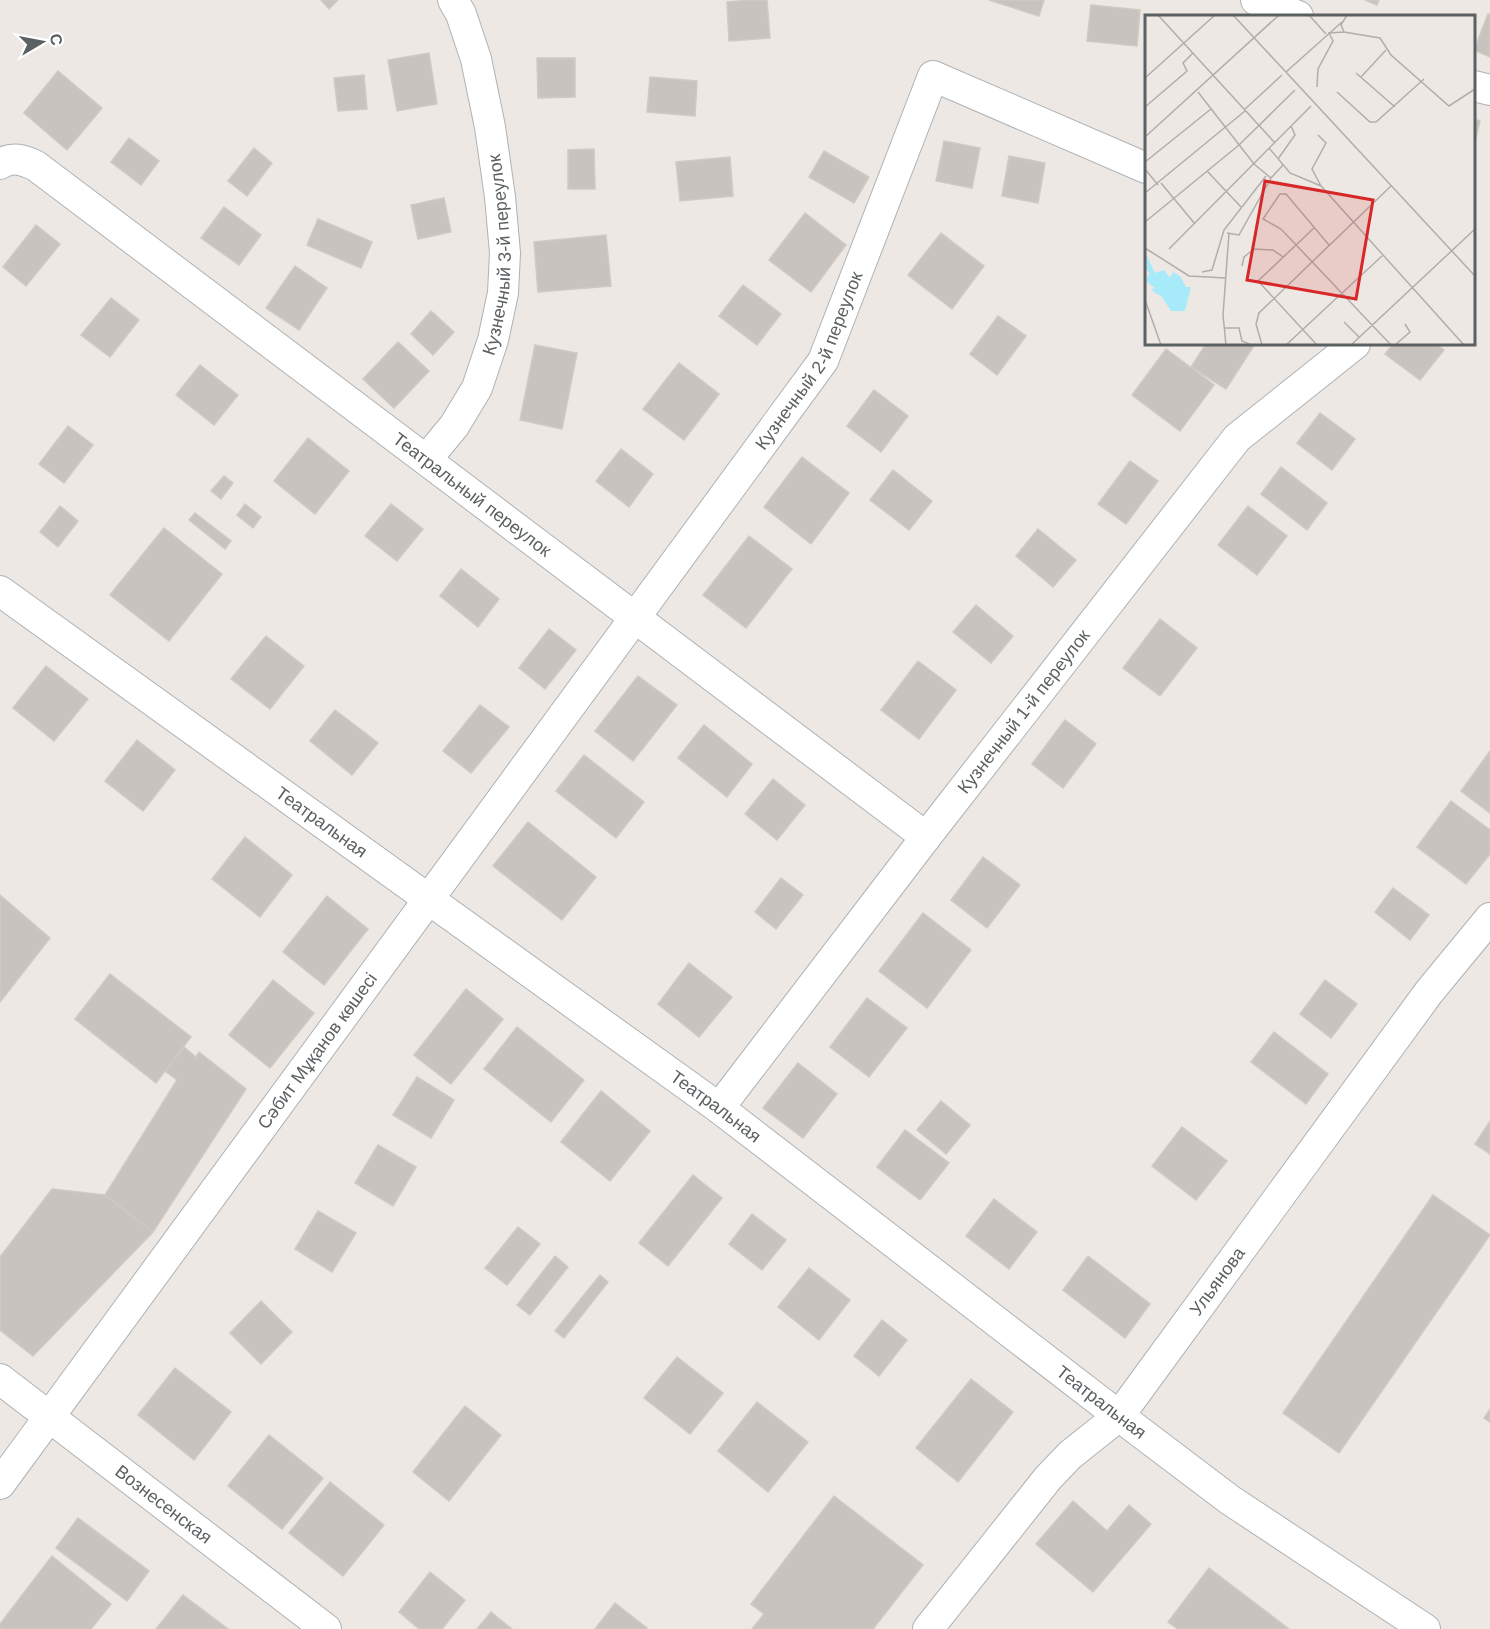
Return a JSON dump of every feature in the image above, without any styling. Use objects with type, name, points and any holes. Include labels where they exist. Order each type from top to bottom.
[{"type":"street","name":"Кузнечный 3-й переулок","points":[[426,460],[454,426],[477,388],[493,340],[503,293],[505,253],[490,127],[476,59],[461,14],[453,0]]},
{"type":"street","points":[[1256,0],[1295,15]]},
{"type":"street","name":"Кузнечный 2-й переулок","points":[[635,616],[823,361],[933,76],[1145,168]]},
{"type":"street","points":[[1475,86],[1490,90]]},
{"type":"street","name":"Театральный переулок","points":[[7,161],[25,161],[36,166],[926,837]]},
{"type":"street","name":"Кузнечный 1-й переулок","points":[[719,1108],[926,837],[1238,438],[1354,345]]},
{"type":"street","name":"Театральная","points":[[0,591],[719,1108],[1230,1500],[1425,1629]]},
{"type":"street","name":"Сәбит Мұқанов көшесі","points":[[0,1484],[635,616]]},
{"type":"street","name":"Ульянова","points":[[928,1629],[1048,1478],[1070,1455],[1119,1416],[1428,992],[1490,918]]},
{"type":"street","name":"Вознесенская","points":[[0,1379],[326,1629]]},
{"type":"building","points":[[321,0],[338,0],[329,9]]},
{"type":"building","points":[[767,0],[770,38],[729,41],[727,2]]},
{"type":"building","points":[[989,0],[1044,0],[1039,16]]},
{"type":"building","points":[[1365,0],[1379,0],[1377,5]]},
{"type":"building","points":[[1091,5],[1140,10],[1137,46],[1087,41]]},
{"type":"building","points":[[1488,14],[1490,14],[1490,57],[1475,50]]},
{"type":"building","points":[[429,53],[437,104],[397,111],[388,60]]},
{"type":"building","points":[[537,58],[575,58],[575,97],[538,98]]},
{"type":"building","points":[[58,71],[102,108],[67,150],[24,113]]},
{"type":"building","points":[[364,75],[367,109],[338,111],[334,78]]},
{"type":"building","points":[[650,77],[697,81],[695,116],[647,112]]},
{"type":"building","points":[[1475,119],[1480,121],[1475,141]]},
{"type":"building","points":[[129,138],[159,161],[141,185],[111,162]]},
{"type":"building","points":[[944,141],[980,148],[972,188],[936,181]]},
{"type":"building","points":[[254,148],[272,163],[247,196],[228,181]]},
{"type":"building","points":[[594,149],[595,189],[568,189],[568,150]]},
{"type":"building","points":[[824,151],[869,177],[854,203],[809,177]]},
{"type":"building","points":[[1009,156],[1045,163],[1038,203],[1002,196]]},
{"type":"building","points":[[730,157],[733,196],[680,201],[676,162]]},
{"type":"building","points":[[444,198],[451,232],[418,239],[411,205]]},
{"type":"building","points":[[224,207],[261,235],[239,265],[201,238]]},
{"type":"building","points":[[805,213],[846,245],[811,292],[769,260]]},
{"type":"building","points":[[318,219],[372,242],[361,268],[307,245]]},
{"type":"building","points":[[36,225],[60,244],[26,286],[3,267]]},
{"type":"building","points":[[941,233],[984,266],[952,309],[908,275]]},
{"type":"building","points":[[606,235],[611,286],[538,292],[534,242]]},
{"type":"building","points":[[295,266],[327,288],[299,330],[266,308]]},
{"type":"building","points":[[743,285],[781,314],[757,345],[719,316]]},
{"type":"building","points":[[111,298],[139,320],[110,357],[81,335]]},
{"type":"building","points":[[431,311],[454,332],[433,355],[411,334]]},
{"type":"building","points":[[998,316],[1026,336],[997,375],[970,354]]},
{"type":"building","points":[[398,342],[429,371],[394,408],[363,379]]},
{"type":"building","points":[[535,345],[577,353],[562,429],[520,420]]},
{"type":"building","points":[[1205,345],[1254,345],[1226,389],[1191,367]]},
{"type":"building","points":[[1392,345],[1436,345],[1444,350],[1420,380],[1385,354]]},
{"type":"building","points":[[1166,349],[1214,385],[1180,431],[1132,395]]},
{"type":"building","points":[[679,363],[719,394],[684,440],[643,409]]},
{"type":"building","points":[[200,365],[238,395],[214,425],[176,395]]},
{"type":"building","points":[[874,390],[908,416],[881,452],[847,426]]},
{"type":"building","points":[[1320,413],[1355,439],[1332,470],[1297,443]]},
{"type":"building","points":[[68,426],[93,445],[64,483],[39,464]]},
{"type":"building","points":[[308,438],[349,471],[315,514],[274,481]]},
{"type":"building","points":[[621,449],[653,474],[629,507],[596,481]]},
{"type":"building","points":[[802,457],[849,493],[811,544],[764,507]]},
{"type":"building","points":[[1130,461],[1158,481],[1126,524],[1098,504]]},
{"type":"building","points":[[1281,467],[1327,503],[1307,530],[1261,494]]},
{"type":"building","points":[[893,470],[932,501],[909,530],[870,500]]},
{"type":"building","points":[[224,476],[233,483],[221,499],[211,491]]},
{"type":"building","points":[[245,504],[261,517],[253,528],[237,515]]},
{"type":"building","points":[[391,504],[423,529],[397,561],[365,536]]},
{"type":"building","points":[[60,506],[78,521],[58,547],[40,532]]},
{"type":"building","points":[[1248,506],[1287,536],[1257,575],[1218,545]]},
{"type":"building","points":[[195,513],[231,541],[225,549],[189,520]]},
{"type":"building","points":[[164,528],[222,574],[169,641],[110,595]]},
{"type":"building","points":[[1038,529],[1076,560],[1053,587],[1016,556]]},
{"type":"building","points":[[749,536],[792,569],[746,628],[703,595]]},
{"type":"building","points":[[461,569],[499,599],[478,627],[440,596]]},
{"type":"building","points":[[976,605],[1013,636],[991,663],[953,632]]},
{"type":"building","points":[[1160,619],[1197,648],[1160,696],[1123,668]]},
{"type":"building","points":[[549,629],[576,650],[545,689],[519,668]]},
{"type":"building","points":[[266,636],[304,666],[270,709],[231,679]]},
{"type":"building","points":[[918,661],[956,690],[919,739],[881,710]]},
{"type":"building","points":[[46,666],[88,699],[54,741],[13,708]]},
{"type":"building","points":[[638,676],[677,705],[633,761],[595,731]]},
{"type":"building","points":[[480,705],[509,727],[471,773],[443,751]]},
{"type":"building","points":[[335,710],[378,743],[352,775],[310,741]]},
{"type":"building","points":[[1065,720],[1096,744],[1063,788],[1032,764]]},
{"type":"building","points":[[704,725],[752,764],[727,797],[678,758]]},
{"type":"building","points":[[137,740],[175,770],[143,811],[105,781]]},
{"type":"building","points":[[1490,751],[1490,813],[1461,791]]},
{"type":"building","points":[[584,755],[644,802],[616,838],[556,791]]},
{"type":"building","points":[[773,779],[805,805],[777,840],[745,814]]},
{"type":"building","points":[[1451,801],[1490,830],[1490,854],[1466,884],[1417,847]]},
{"type":"building","points":[[528,822],[596,877],[562,920],[493,866]]},
{"type":"building","points":[[245,837],[292,875],[260,917],[212,879]]},
{"type":"building","points":[[983,857],[1020,885],[987,928],[951,900]]},
{"type":"building","points":[[781,878],[803,895],[776,929],[755,912]]},
{"type":"building","points":[[1393,888],[1429,915],[1410,940],[1375,912]]},
{"type":"building","points":[[0,895],[50,938],[0,1002]]},
{"type":"building","points":[[327,896],[368,929],[324,985],[283,952]]},
{"type":"building","points":[[923,913],[971,950],[927,1008],[879,971]]},
{"type":"building","points":[[689,963],[732,997],[699,1037],[658,1004]]},
{"type":"building","points":[[110,974],[191,1037],[156,1083],[75,1019]]},
{"type":"building","points":[[273,980],[314,1013],[270,1068],[229,1035]]},
{"type":"building","points":[[1325,980],[1357,1004],[1331,1038],[1300,1014]]},
{"type":"building","points":[[466,989],[503,1019],[451,1084],[414,1055]]},
{"type":"building","points":[[867,998],[907,1028],[869,1077],[830,1047]]},
{"type":"building","points":[[517,1027],[584,1080],[551,1122],[484,1069]]},
{"type":"building","points":[[1274,1032],[1328,1074],[1306,1104],[1251,1062]]},
{"type":"building","points":[[184,1047],[196,1057],[199,1052],[246,1089],[153,1232],[105,1195],[177,1080],[165,1071]]},
{"type":"building","points":[[798,1063],[837,1094],[803,1138],[763,1108]]},
{"type":"building","points":[[417,1077],[454,1100],[431,1138],[393,1115]]},
{"type":"building","points":[[601,1091],[650,1131],[610,1181],[561,1142]]},
{"type":"building","points":[[941,1101],[970,1125],[946,1154],[917,1130]]},
{"type":"building","points":[[1490,1121],[1490,1154],[1475,1144]]},
{"type":"building","points":[[1182,1127],[1227,1161],[1196,1200],[1152,1166]]},
{"type":"building","points":[[905,1130],[949,1163],[920,1200],[877,1167]]},
{"type":"building","points":[[378,1145],[416,1167],[393,1206],[355,1183]]},
{"type":"building","points":[[693,1175],[722,1198],[668,1266],[639,1243]]},
{"type":"building","points":[[52,1189],[105,1195],[153,1232],[33,1356],[0,1330],[0,1257]]},
{"type":"building","points":[[1433,1195],[1490,1235],[1339,1453],[1283,1413]]},
{"type":"building","points":[[994,1199],[1037,1232],[1009,1269],[966,1236]]},
{"type":"building","points":[[318,1211],[356,1233],[332,1272],[295,1249]]},
{"type":"building","points":[[752,1214],[786,1240],[762,1270],[729,1244]]},
{"type":"building","points":[[518,1227],[540,1244],[507,1285],[485,1268]]},
{"type":"building","points":[[555,1256],[568,1267],[530,1315],[517,1305]]},
{"type":"building","points":[[1088,1256],[1150,1304],[1125,1338],[1063,1290]]},
{"type":"building","points":[[809,1268],[850,1300],[819,1340],[778,1307]]},
{"type":"building","points":[[600,1275],[608,1282],[564,1338],[555,1331]]},
{"type":"building","points":[[261,1301],[292,1332],[261,1364],[230,1333]]},
{"type":"building","points":[[882,1320],[907,1340],[879,1376],[854,1356]]},
{"type":"building","points":[[677,1357],[723,1393],[690,1434],[644,1398]]},
{"type":"building","points":[[175,1368],[231,1412],[194,1460],[138,1415]]},
{"type":"building","points":[[971,1379],[1013,1412],[958,1482],[916,1448]]},
{"type":"building","points":[[757,1402],[808,1442],[768,1492],[718,1451]]},
{"type":"building","points":[[465,1406],[501,1435],[449,1501],[413,1472]]},
{"type":"building","points":[[1490,1409],[1490,1422],[1484,1418]]},
{"type":"building","points":[[269,1435],[323,1478],[282,1529],[228,1486]]},
{"type":"building","points":[[330,1482],[384,1525],[343,1576],[289,1533]]},
{"type":"building","points":[[834,1496],[923,1565],[873,1629],[752,1629],[764,1614],[751,1604]]},
{"type":"building","points":[[1073,1501],[1107,1531],[1129,1505],[1151,1524],[1093,1592],[1036,1544]]},
{"type":"building","points":[[78,1518],[149,1571],[127,1601],[56,1548]]},
{"type":"building","points":[[52,1556],[111,1604],[91,1629],[0,1629],[0,1624]]},
{"type":"building","points":[[1209,1568],[1289,1629],[1178,1629],[1168,1622]]},
{"type":"building","points":[[430,1572],[465,1600],[442,1629],[419,1629],[399,1612]]},
{"type":"building","points":[[183,1595],[228,1629],[156,1629]]},
{"type":"building","points":[[615,1603],[647,1628],[595,1629]]},
{"type":"building","points":[[491,1612],[512,1629],[477,1629]]}]
